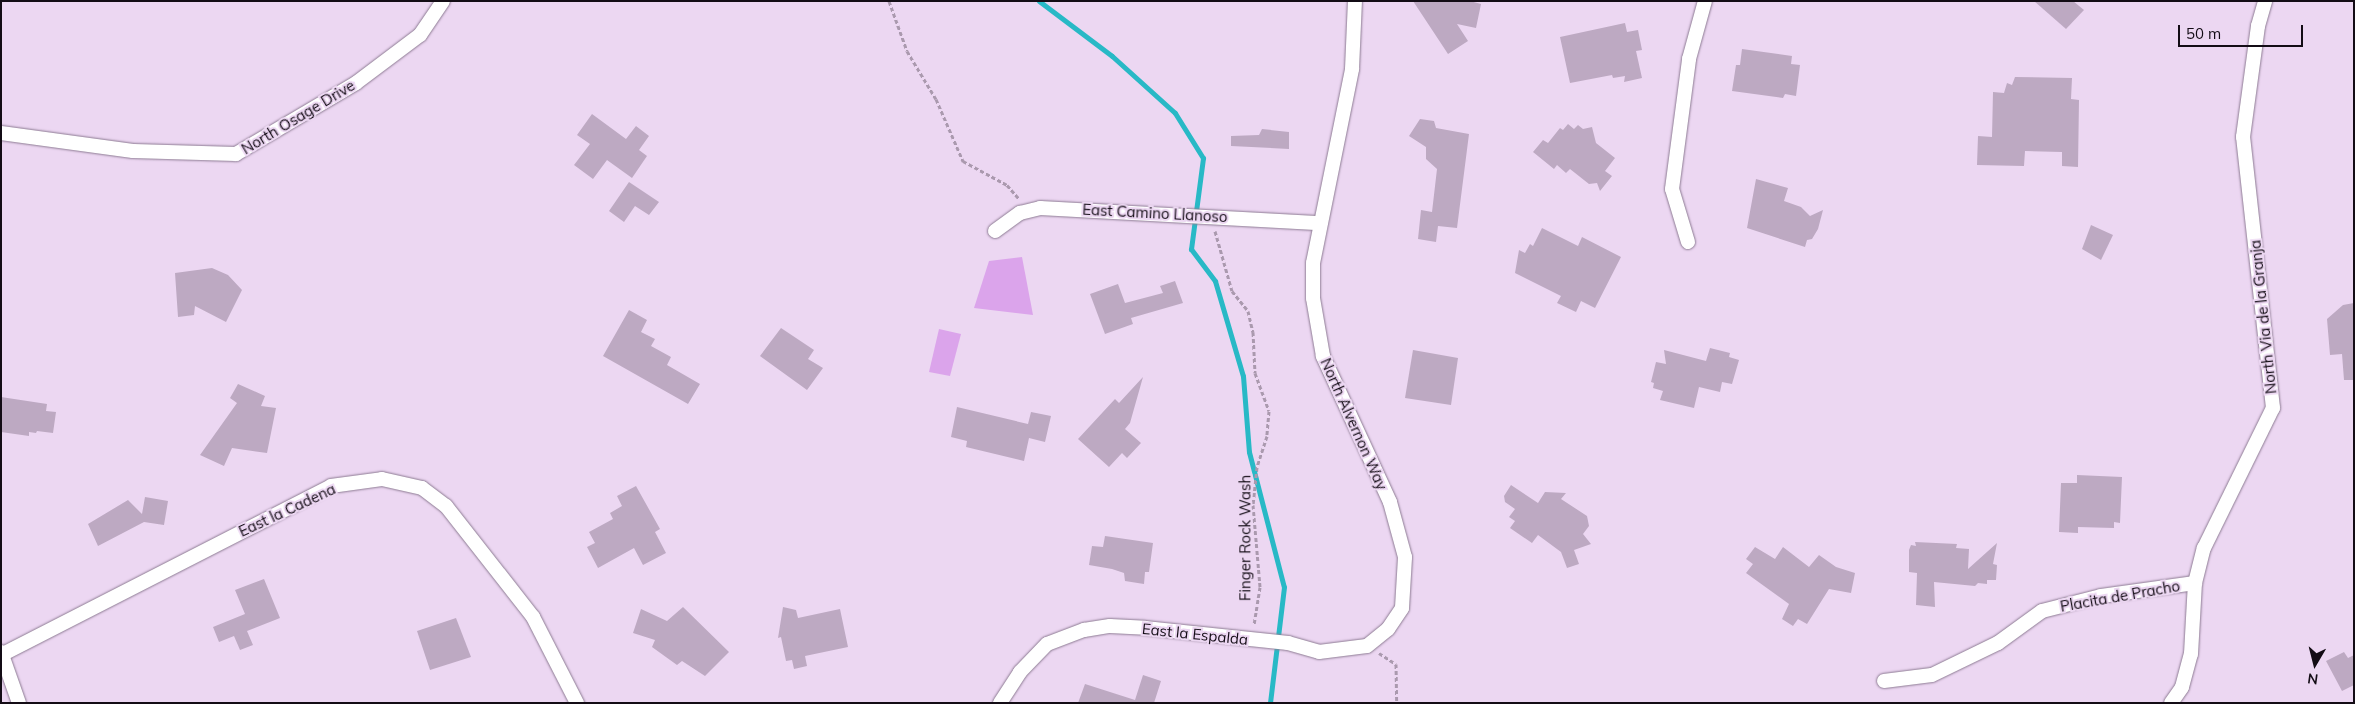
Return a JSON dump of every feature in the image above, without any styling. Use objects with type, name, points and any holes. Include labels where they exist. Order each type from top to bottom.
[{"type":"street","name":"North Osage Drive","points":[[1,133],[133,151],[236,154],[356,83],[420,35],[443,1]]},
{"type":"street","name":"North Alvernon Way","points":[[1355,1],[1352,70],[1313,263],[1313,298],[1323,356],[1390,502],[1405,557],[1402,608],[1388,629],[1367,646]]},
{"type":"street","points":[[1688,242],[1672,189],[1689,59],[1705,1]]},
{"type":"street","name":"North Via de la Granja","points":[[2171,703],[2182,687],[2191,654],[2195,583],[2204,548],[2273,408],[2243,138],[2258,26],[2265,1]]},
{"type":"street","name":"East Camino Llanoso","points":[[995,230],[1020,213],[1040,208],[1166,212],[1321,223]]},
{"type":"street","name":"East la Cadena","points":[[2,653],[331,486],[382,479],[422,488],[446,506],[533,617],[577,703]]},
{"type":"street","name":"Placita de Pracho","points":[[1884,681],[1932,675],[1998,643],[2042,610],[2101,596],[2195,583]]},
{"type":"street","name":"East la Espalda","points":[[1000,703],[1020,672],[1047,644],[1084,630],[1110,626],[1145,628],[1288,643],[1319,652],[1367,646]]},
{"type":"street","points":[[2,653],[19,703]]},
{"type":"path","points":[[889,1],[907,51],[936,99],[963,161],[1007,185],[1029,211]]},
{"type":"path","name":"Finger Rock Wash","points":[[1208,228],[1215,231],[1232,291],[1248,311],[1253,332],[1255,373],[1269,411],[1267,436],[1256,472],[1253,505],[1260,587],[1250,640]]},
{"type":"path","points":[[1367,646],[1396,664],[1397,703]]},
{"type":"shaded area","points":[[1022,257],[1033,315],[974,308],[989,261]]},
{"type":"shaded area","points":[[939,329],[961,334],[950,376],[929,372]]},
{"type":"building","points":[[1413,1],[1470,1],[1481,4],[1476,28],[1457,24],[1468,41],[1448,54]]},
{"type":"building","points":[[2034,1],[2073,1],[2084,10],[2066,29]]},
{"type":"building","points":[[1625,23],[1627,32],[1638,30],[1642,50],[1636,51],[1642,78],[1624,82],[1625,76],[1613,78],[1612,75],[1570,83],[1560,37]]},
{"type":"building","points":[[1742,49],[1792,56],[1791,64],[1800,65],[1796,96],[1785,94],[1783,98],[1732,91],[1736,65],[1740,65]]},
{"type":"building","points":[[2015,77],[2072,78],[2071,99],[2079,100],[2078,167],[2062,166],[2062,152],[2025,151],[2024,166],[1977,165],[1978,136],[1992,137],[1993,92],[2004,93],[2007,83],[2012,85]]},
{"type":"building","points":[[592,114],[626,139],[636,126],[649,136],[639,150],[647,156],[632,178],[607,160],[593,179],[574,165],[590,144],[577,135]]},
{"type":"building","points":[[1420,119],[1434,121],[1436,128],[1469,134],[1457,228],[1438,226],[1436,242],[1418,239],[1421,210],[1432,212],[1437,169],[1426,159],[1426,147],[1409,136]]},
{"type":"building","points":[[1568,124],[1574,129],[1578,125],[1583,129],[1592,127],[1596,143],[1615,158],[1605,171],[1612,176],[1600,191],[1597,183],[1589,184],[1570,169],[1566,173],[1557,165],[1554,169],[1533,152],[1543,140],[1548,143],[1560,128],[1563,130]]},
{"type":"building","points":[[1262,129],[1289,132],[1289,149],[1231,146],[1231,136],[1259,135]]},
{"type":"building","points":[[1756,179],[1788,188],[1784,201],[1801,207],[1810,216],[1823,210],[1818,229],[1812,239],[1807,240],[1805,247],[1747,228]]},
{"type":"building","points":[[629,182],[659,202],[649,215],[635,206],[624,222],[609,211]]},
{"type":"building","points":[[2091,225],[2113,235],[2101,260],[2082,249]]},
{"type":"building","points":[[1542,228],[1578,246],[1582,237],[1621,257],[1595,308],[1581,301],[1576,312],[1557,303],[1561,296],[1515,273],[1519,250],[1525,253],[1530,244],[1533,246]]},
{"type":"building","points":[[212,268],[228,275],[242,290],[226,322],[195,306],[194,315],[178,317],[175,273]]},
{"type":"building","points":[[1175,281],[1183,303],[1131,318],[1133,324],[1105,334],[1090,294],[1118,284],[1125,303],[1163,293],[1160,286]]},
{"type":"building","points":[[2354,303],[2354,380],[2344,380],[2342,354],[2330,355],[2327,319],[2343,305]]},
{"type":"building","points":[[629,310],[647,320],[641,332],[655,339],[651,346],[671,357],[667,365],[700,384],[688,404],[603,356]]},
{"type":"building","points":[[781,328],[814,350],[808,359],[823,368],[807,390],[760,356]]},
{"type":"building","points":[[1710,348],[1730,353],[1729,357],[1739,360],[1732,384],[1722,382],[1720,392],[1699,387],[1694,408],[1660,400],[1663,391],[1653,388],[1654,383],[1651,382],[1656,362],[1666,364],[1664,350],[1706,361]]},
{"type":"building","points":[[1413,350],[1458,358],[1451,405],[1405,398]]},
{"type":"building","points":[[1143,377],[1130,423],[1125,429],[1141,443],[1127,458],[1122,453],[1109,467],[1078,439],[1115,399],[1119,403]]},
{"type":"building","points":[[238,384],[265,396],[261,406],[276,408],[267,453],[232,448],[224,466],[200,455],[237,403],[230,398]]},
{"type":"building","points":[[1,397],[47,404],[46,411],[56,412],[53,433],[29,432],[29,436],[1,432]]},
{"type":"building","points":[[957,407],[1028,424],[1031,412],[1051,416],[1045,442],[1029,438],[1024,461],[966,447],[967,441],[951,437]]},
{"type":"building","points":[[2077,475],[2122,477],[2120,523],[2114,522],[2114,528],[2078,527],[2078,533],[2059,532],[2061,483],[2077,483]]},
{"type":"building","points":[[1511,485],[1538,503],[1545,492],[1566,493],[1561,499],[1587,516],[1589,526],[1583,534],[1591,544],[1574,550],[1579,564],[1567,568],[1561,552],[1538,535],[1532,543],[1510,528],[1515,521],[1509,517],[1515,509],[1505,502],[1504,496]]},
{"type":"building","points":[[636,486],[660,529],[655,532],[666,553],[643,565],[634,548],[598,568],[587,547],[595,543],[589,532],[613,519],[610,513],[622,506],[617,496]]},
{"type":"building","points":[[145,497],[168,501],[164,525],[144,522],[98,546],[88,524],[128,500],[142,514]]},
{"type":"building","points":[[1105,536],[1153,543],[1149,572],[1145,572],[1144,584],[1125,581],[1124,573],[1089,565],[1092,546],[1103,547]]},
{"type":"building","points":[[1915,542],[1957,544],[1956,548],[1969,549],[1968,569],[1997,543],[1993,564],[1997,565],[1996,580],[1987,580],[1987,584],[1978,583],[1975,586],[1934,582],[1935,607],[1916,605],[1917,573],[1909,572],[1909,550],[1911,545],[1916,546]]},
{"type":"building","points":[[1755,547],[1775,559],[1783,547],[1809,567],[1819,555],[1836,567],[1855,573],[1851,593],[1829,589],[1807,624],[1798,619],[1793,626],[1782,619],[1789,604],[1746,573],[1753,564],[1746,559]]},
{"type":"building","points":[[264,579],[280,618],[247,631],[253,645],[240,650],[234,636],[219,642],[213,627],[245,614],[235,590]]},
{"type":"building","points":[[683,607],[729,652],[705,676],[682,661],[677,665],[652,647],[655,640],[633,633],[641,609],[667,621]]},
{"type":"building","points":[[783,607],[796,610],[798,618],[840,609],[848,647],[805,656],[807,666],[794,669],[792,660],[786,661],[781,637],[778,638]]},
{"type":"building","points":[[456,618],[471,657],[430,670],[417,631]]},
{"type":"building","points":[[2344,652],[2348,658],[2354,655],[2354,685],[2342,691],[2326,661]]},
{"type":"building","points":[[1143,675],[1161,681],[1154,703],[1078,703],[1085,684],[1135,700]]},
{"type":"waterway","points":[[1039,1],[1112,56],[1175,113],[1203,158],[1191,249],[1215,281],[1243,376],[1249,452],[1284,587],[1270,703]]}]
